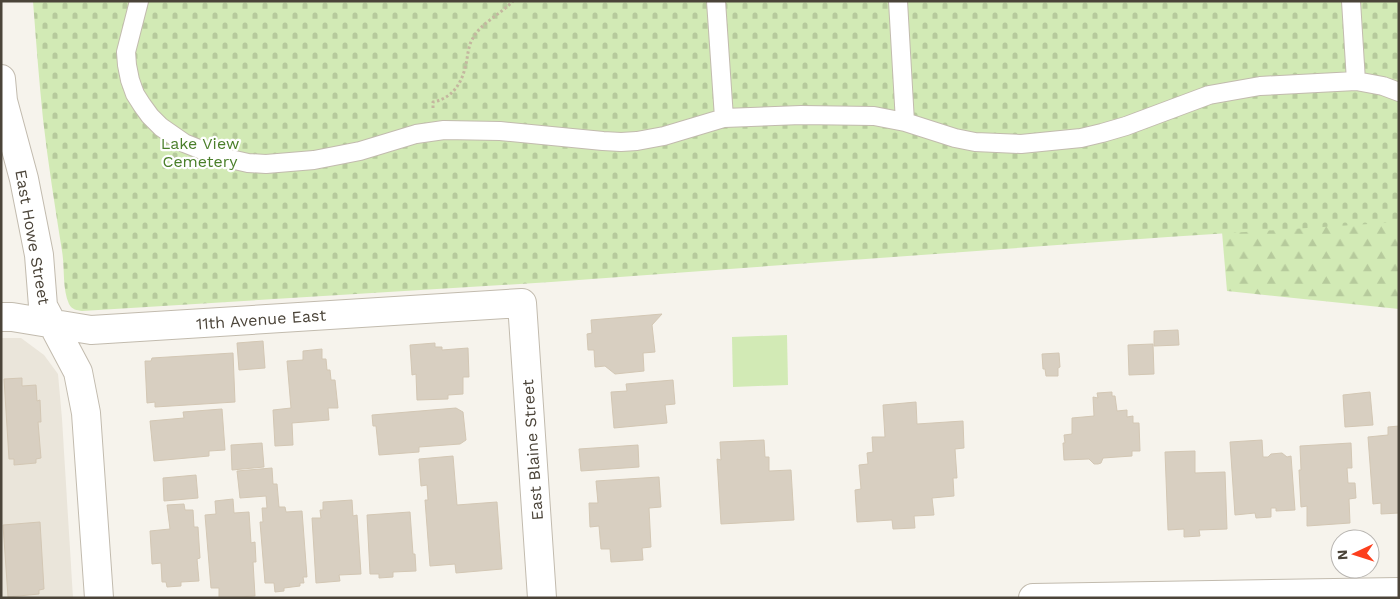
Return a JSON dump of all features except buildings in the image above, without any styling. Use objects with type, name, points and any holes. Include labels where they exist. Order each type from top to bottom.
[{"type":"street","name":"East Howe Street","points":[[2,94],[24,180],[39,255],[43,306],[78,372],[84,405],[99,598]]},
{"type":"street","name":"11th Avenue East","points":[[1,318],[12,317],[91,330],[522,303]]},
{"type":"street","name":"East Blaine Street","points":[[522,303],[542,598]]},
{"type":"street","points":[[1033,598],[1399,592]]},
{"type":"lane","points":[[139,1],[126,52],[130,80],[135,94],[150,116],[184,143],[217,156],[248,163],[266,164],[334,157],[416,134],[434,131],[500,131],[621,142],[664,136],[724,118],[801,115],[874,116],[905,122],[974,142],[1021,144],[1081,138],[1102,133],[1222,92],[1260,86],[1356,81],[1394,86]]},
{"type":"lane","points":[[716,1],[724,118]]},
{"type":"lane","points":[[898,1],[905,122]]},
{"type":"lane","points":[[1351,1],[1356,81]]},
{"type":"path","points":[[434,131],[433,102],[450,96],[454,91],[464,73],[473,36],[513,1]]},
{"type":"shaded area","points":[[1,338],[21,338],[44,355],[58,374],[73,598],[1,598]]},
{"type":"green space","name":"Lake View Cemetery","points":[[33,1],[1399,1],[1399,222],[551,282],[82,311],[70,306],[64,285],[63,258],[43,119]]},
{"type":"green space","points":[[1399,198],[1399,309],[1227,291],[1221,220]]},
{"type":"green space","points":[[787,335],[788,385],[733,387],[732,337]]}]
